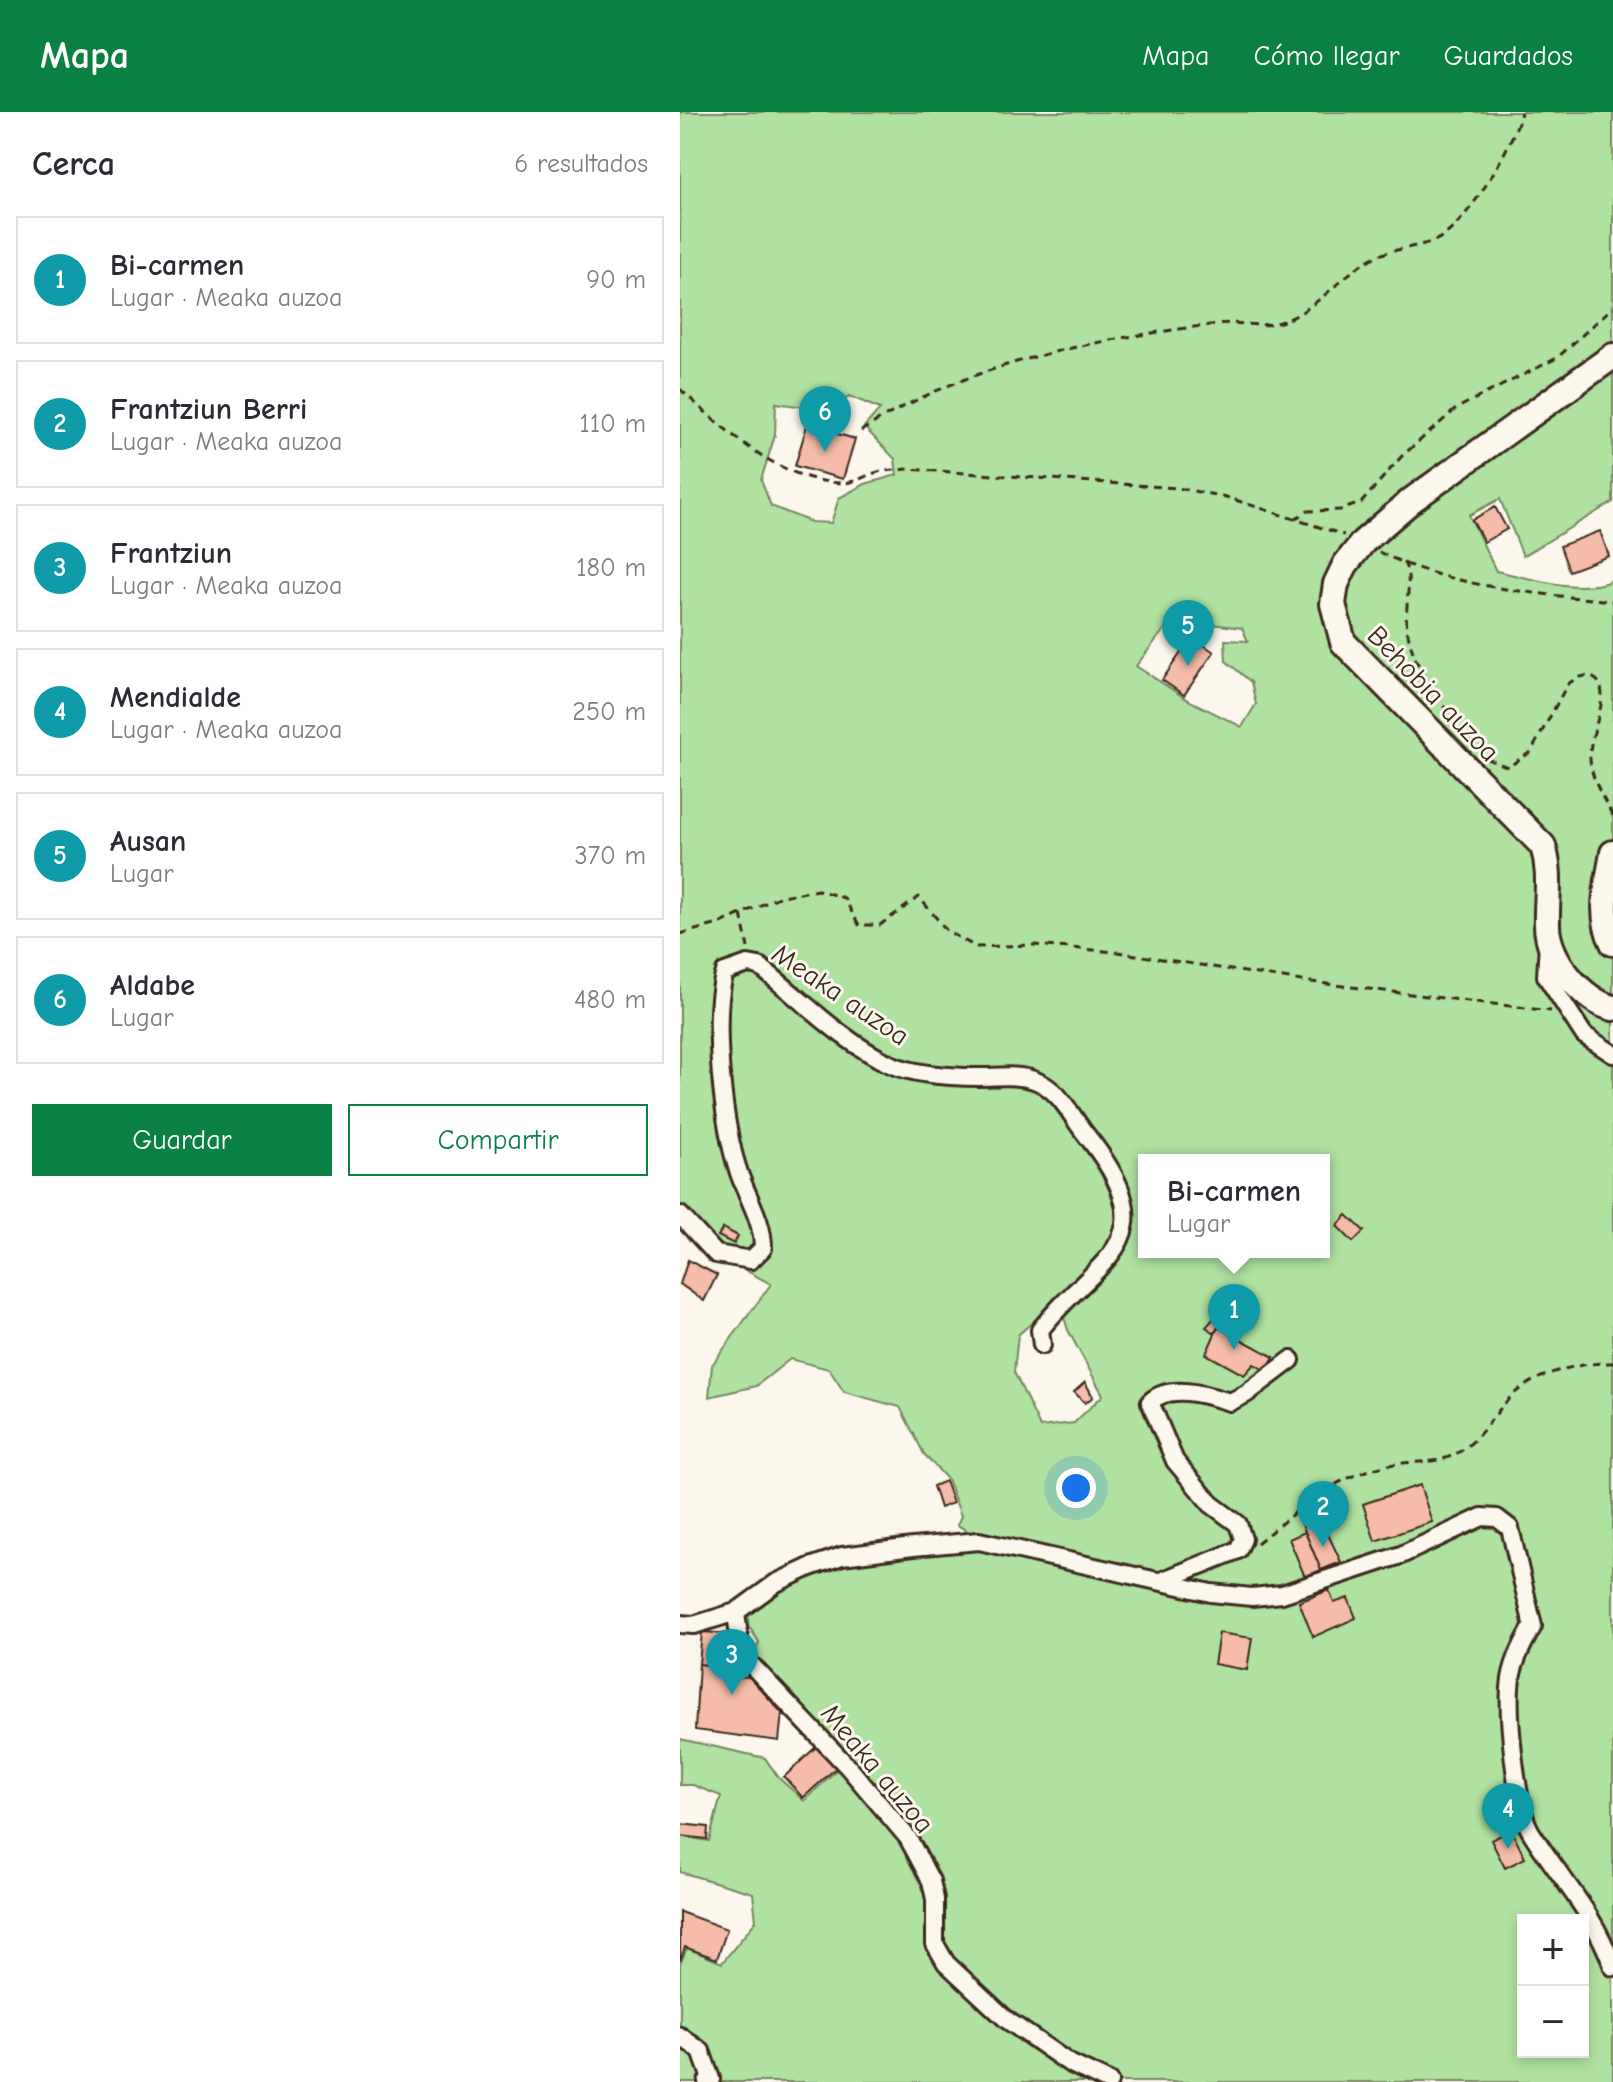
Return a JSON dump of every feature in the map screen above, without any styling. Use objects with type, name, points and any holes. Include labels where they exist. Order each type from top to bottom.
[{"type":"street","name":"Behobia auzoa","points":[[1549,940],[1551,884],[1543,846],[1343,642],[1334,613],[1336,584],[1345,565],[1363,542],[1412,500],[1613,356]]},
{"type":"street","points":[[1613,853],[1604,908],[1605,927],[1613,943]]},
{"type":"street","points":[[1549,940],[1583,992],[1601,1005],[1613,1008]]},
{"type":"street","points":[[1549,940],[1545,955],[1546,976],[1584,1035],[1613,1054]]},
{"type":"street","name":"Meaka auzoa","points":[[680,1215],[716,1254],[751,1260],[763,1248],[763,1231],[738,1172],[725,1115],[720,989],[725,972],[748,964],[759,966],[815,1013],[891,1064],[959,1076],[1034,1080],[1054,1090],[1069,1109],[1114,1176],[1124,1212],[1124,1228],[1117,1250],[1103,1268],[1040,1330],[1042,1345]]},
{"type":"street","points":[[1161,1581],[1238,1550],[1243,1539],[1238,1524],[1211,1504],[1175,1461],[1150,1402],[1158,1394],[1172,1392],[1204,1394],[1230,1402],[1246,1394],[1291,1360]]},
{"type":"street","points":[[680,1624],[694,1625],[736,1612],[776,1583],[842,1556],[979,1541],[1238,1596],[1282,1594],[1401,1555],[1482,1517],[1497,1518],[1510,1528],[1533,1626],[1519,1651],[1510,1687],[1516,1772],[1529,1829],[1587,1909],[1613,1967]]},
{"type":"street","name":"Meaka auzoa","points":[[736,1612],[741,1654],[849,1768],[908,1838],[931,1881],[935,1899],[935,1944],[946,1963],[1007,2020],[1069,2063],[1109,2082]]},
{"type":"street","points":[[680,2036],[701,2051],[711,2079],[707,2082]]},
{"type":"path","points":[[861,431],[903,404],[950,382],[1041,355],[1142,333],[1223,323],[1272,324],[1288,319],[1369,259],[1429,243],[1454,231],[1468,214],[1510,144],[1521,112]]},
{"type":"path","points":[[1294,519],[1308,511],[1340,510],[1361,503],[1401,457],[1457,408],[1557,358],[1613,307]]},
{"type":"path","points":[[680,389],[730,434],[790,471],[818,481],[846,483],[879,472],[909,469],[1178,488],[1226,497],[1294,519],[1363,542],[1403,562],[1514,590],[1613,601]]},
{"type":"path","points":[[1403,562],[1409,569],[1405,615],[1415,655],[1437,697],[1485,758],[1508,767],[1523,761],[1531,752],[1567,685],[1575,678],[1589,676],[1605,687],[1605,699],[1589,752],[1592,776],[1613,816]]},
{"type":"path","points":[[680,934],[741,914],[781,896],[818,890],[844,898],[859,925],[880,925],[919,897],[947,931],[976,947],[1034,945],[1117,952],[1302,981],[1570,1014]]},
{"type":"path","points":[[741,914],[748,964]]},
{"type":"path","points":[[1238,1550],[1257,1543],[1307,1500],[1355,1474],[1389,1465],[1437,1460],[1466,1448],[1523,1385],[1548,1374],[1613,1363]]},
{"type":"green space","points":[[680,112],[1613,112],[1613,502],[1523,556],[1500,499],[1469,515],[1496,571],[1570,586],[1613,580],[1613,2082],[680,2082],[680,1964],[687,1948],[722,1963],[756,1921],[753,1893],[680,1872],[680,1836],[709,1841],[721,1796],[693,1785],[680,1785],[680,1739],[765,1758],[779,1778],[804,1801],[848,1759],[774,1681],[754,1654],[759,1642],[748,1625],[749,1612],[779,1587],[846,1560],[977,1543],[1158,1583],[1156,1572],[979,1537],[957,1525],[961,1516],[947,1479],[924,1454],[900,1407],[844,1392],[829,1369],[790,1359],[756,1386],[709,1397],[712,1365],[771,1284],[716,1254],[680,1218]],"holes":[[[849,396],[880,409],[864,427],[895,459],[897,475],[865,484],[839,498],[831,523],[811,522],[771,506],[761,480],[775,435],[776,403],[831,411]],[[1181,620],[1242,628],[1248,641],[1225,640],[1226,661],[1251,682],[1256,704],[1242,727],[1188,700],[1136,666],[1167,626]],[[1119,1207],[1128,1230],[1118,1258],[1062,1311],[1068,1330],[1103,1395],[1074,1423],[1040,1427],[1014,1372],[1018,1335],[1109,1254],[1119,1231]]]},
{"type":"building","points":[[807,425],[855,439],[843,479],[795,466]]},
{"type":"building","points":[[1495,507],[1507,529],[1484,542],[1472,520]]},
{"type":"building","points":[[1600,531],[1609,556],[1569,571],[1560,546]]},
{"type":"building","points":[[1192,637],[1214,652],[1184,695],[1162,680]]},
{"type":"building","points":[[1347,1215],[1364,1231],[1353,1242],[1337,1226]]},
{"type":"building","points":[[723,1228],[738,1236],[734,1244],[718,1236]]},
{"type":"building","points":[[688,1260],[717,1275],[704,1301],[680,1284]]},
{"type":"building","points":[[1216,1316],[1228,1322],[1225,1331],[1218,1327],[1215,1333],[1206,1327]]},
{"type":"building","points":[[1218,1327],[1274,1357],[1266,1371],[1254,1364],[1244,1375],[1206,1354]]},
{"type":"building","points":[[1085,1382],[1093,1397],[1085,1403],[1074,1392]]},
{"type":"building","points":[[945,1481],[953,1503],[940,1508],[933,1486]]},
{"type":"building","points":[[1420,1485],[1432,1522],[1375,1541],[1363,1504]]},
{"type":"building","points":[[1319,1515],[1341,1562],[1321,1570],[1301,1522]]},
{"type":"building","points":[[1305,1532],[1321,1570],[1305,1577],[1289,1539]]},
{"type":"building","points":[[1329,1590],[1334,1603],[1348,1598],[1356,1618],[1313,1637],[1299,1602]]},
{"type":"building","points":[[702,1632],[731,1634],[728,1667],[699,1664]]},
{"type":"building","points":[[1219,1633],[1252,1638],[1247,1670],[1214,1664]]},
{"type":"building","points":[[699,1664],[728,1667],[728,1670],[737,1671],[737,1676],[750,1677],[782,1713],[779,1741],[695,1730]]},
{"type":"building","points":[[817,1746],[837,1767],[803,1798],[784,1777]]},
{"type":"building","points":[[680,1824],[708,1827],[707,1839],[680,1836]]},
{"type":"building","points":[[1511,1830],[1525,1858],[1505,1868],[1491,1840]]},
{"type":"building","points":[[680,1912],[727,1929],[717,1959],[685,1947],[680,1961]]},
{"type":"place","name":"Aldabe","points":[[825,452]]},
{"type":"place","name":"Ausan","points":[[1188,666]]},
{"type":"place","name":"Bi-carmen","points":[[1234,1350]]},
{"type":"place","name":"Frantziun Berri","points":[[1323,1547]]},
{"type":"place","name":"Frantziun","points":[[732,1695]]},
{"type":"place","name":"Mendialde","points":[[1508,1849]]}]
